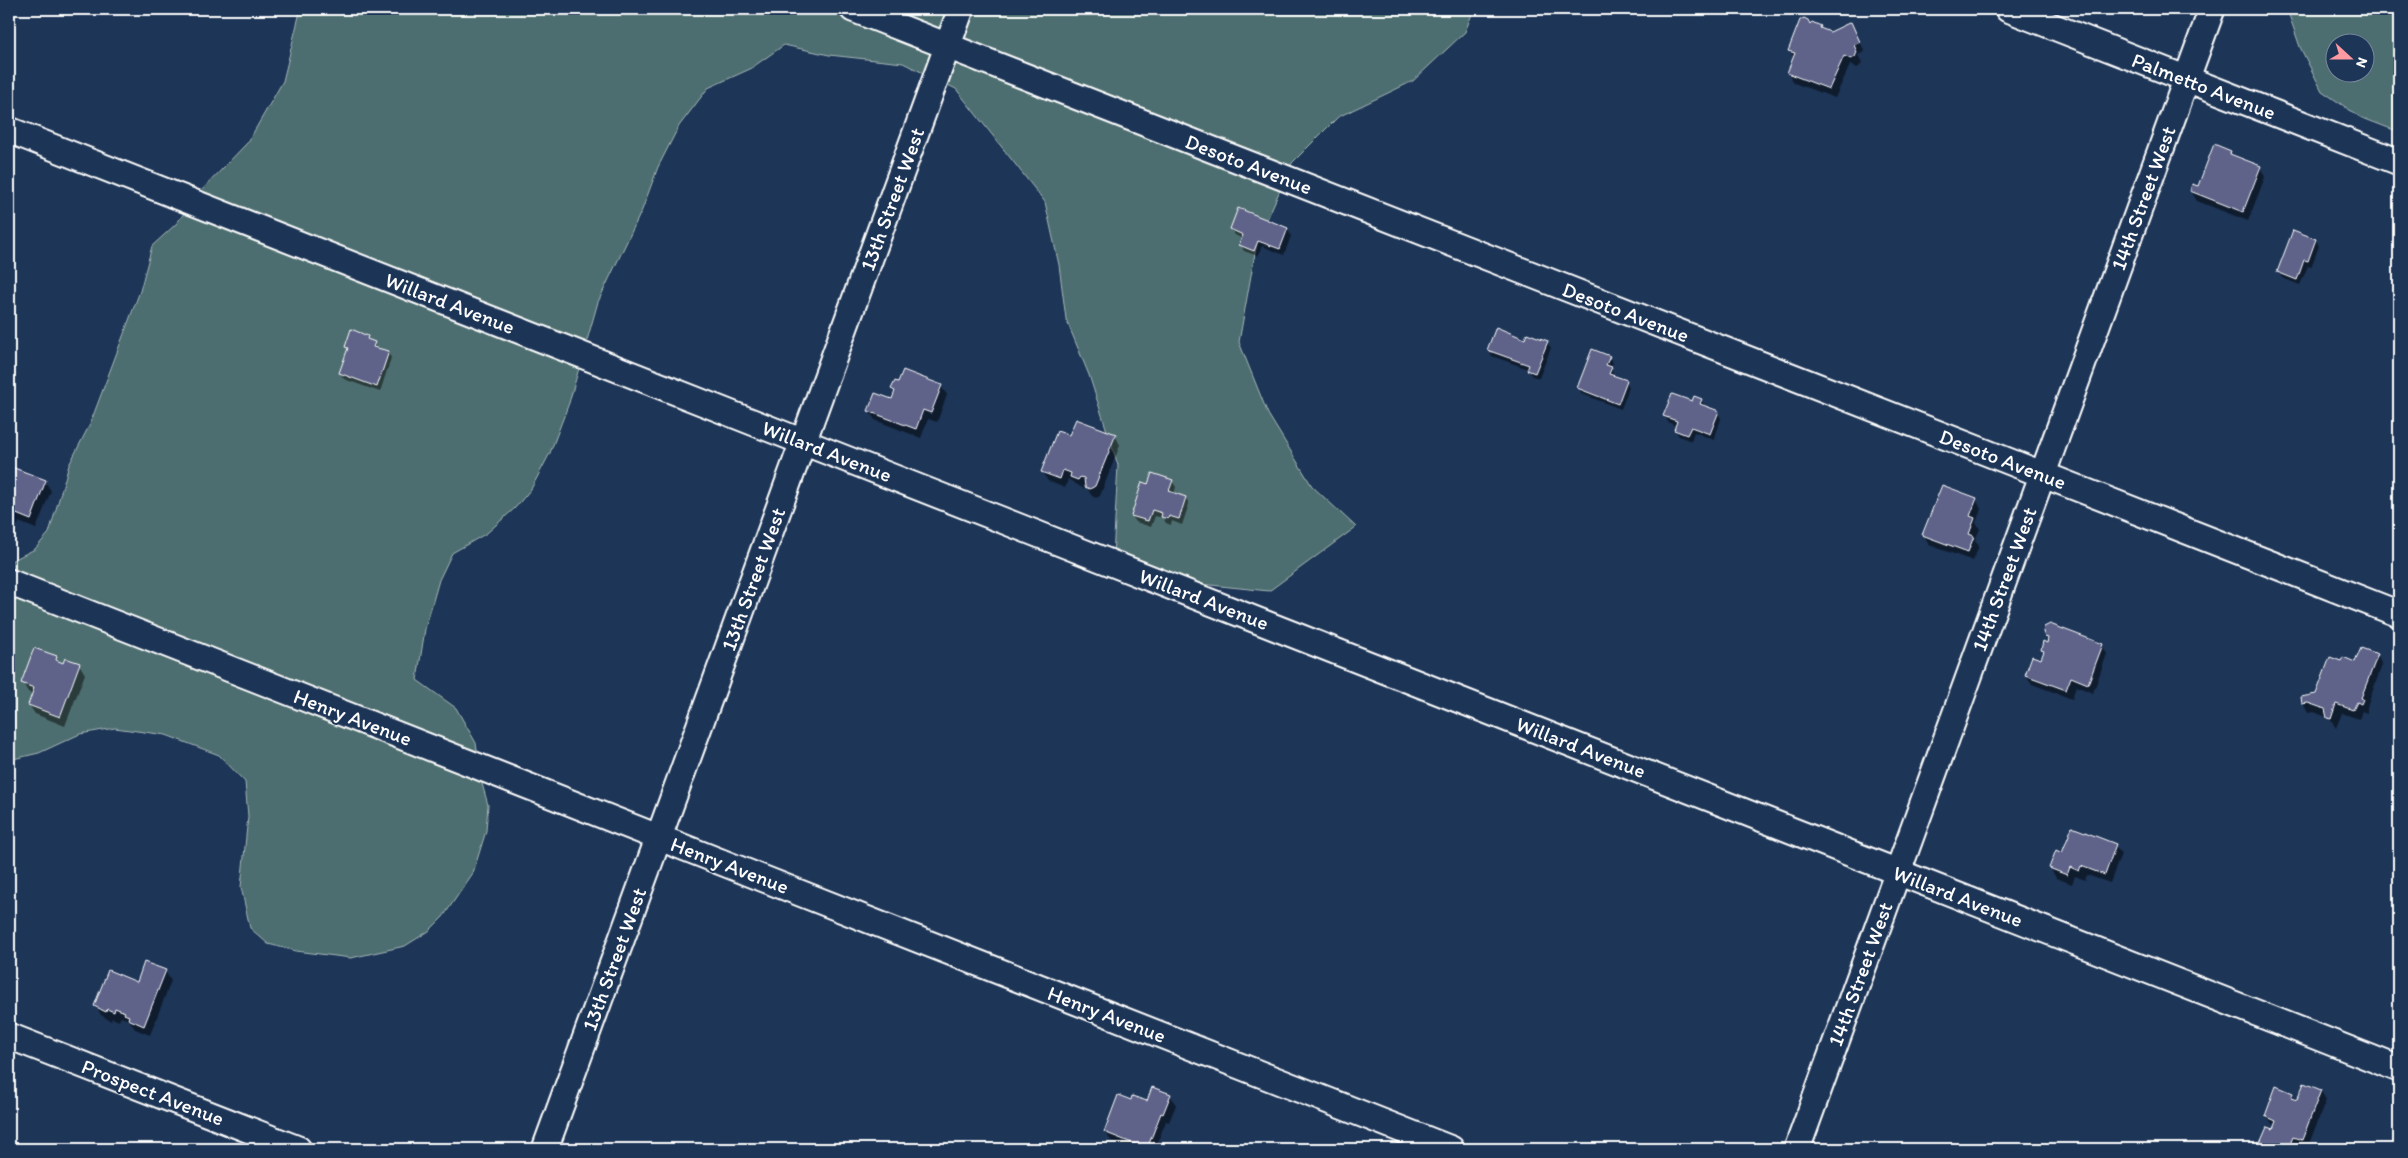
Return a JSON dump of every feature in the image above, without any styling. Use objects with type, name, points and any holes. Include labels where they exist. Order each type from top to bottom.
[{"type":"street","name":"Desoto Avenue","points":[[853,9],[2399,614]]},
{"type":"street","name":"13th Street West","points":[[545,1149],[961,9]]},
{"type":"street","name":"Palmetto Avenue","points":[[2008,9],[2399,162]]},
{"type":"street","name":"14th Street West","points":[[1797,1149],[2212,9]]},
{"type":"street","name":"Willard Avenue","points":[[9,130],[2399,1069]]},
{"type":"street","name":"Henry Avenue","points":[[9,582],[1451,1149]]},
{"type":"street","name":"Prospect Avenue","points":[[9,1036],[298,1149]]},
{"type":"green space","points":[[299,9],[1474,9],[1465,32],[1413,81],[1338,117],[1292,163],[1257,242],[1239,342],[1268,414],[1312,486],[1356,527],[1269,591],[1112,575],[1118,465],[1089,375],[1066,319],[1059,265],[1045,202],[956,89],[903,63],[829,55],[784,45],[750,69],[708,88],[679,126],[658,167],[642,210],[598,302],[569,403],[550,453],[531,489],[515,508],[487,533],[452,553],[439,580],[425,629],[417,680],[456,708],[476,743],[481,780],[488,805],[486,831],[473,873],[443,917],[429,931],[405,946],[351,958],[296,951],[268,944],[250,928],[241,887],[248,816],[245,782],[219,755],[166,735],[115,728],[80,734],[39,753],[9,760],[9,562],[35,549],[49,533],[69,465],[90,424],[140,291],[152,246],[176,224],[200,192],[248,142],[283,81],[299,16]]},
{"type":"green space","points":[[2287,9],[2399,9],[2399,132],[2360,117],[2322,91],[2300,47]]},
{"type":"building","points":[[1804,18],[1810,24],[1812,22],[1830,32],[1851,22],[1860,42],[1854,45],[1857,52],[1855,57],[1851,59],[1844,56],[1829,89],[1787,73],[1795,53],[1788,51],[1800,20]]},
{"type":"building","points":[[2214,144],[2231,151],[2230,154],[2261,166],[2243,212],[2190,191],[2192,184],[2198,186]]},
{"type":"building","points":[[1238,208],[1288,228],[1280,249],[1258,241],[1254,251],[1239,245],[1243,235],[1230,229]]},
{"type":"building","points":[[2293,230],[2316,239],[2308,261],[2304,260],[2297,280],[2277,272]]},
{"type":"building","points":[[1496,327],[1525,339],[1527,333],[1548,341],[1535,373],[1527,370],[1529,365],[1487,350]]},
{"type":"building","points":[[351,329],[368,336],[367,339],[375,342],[373,347],[389,351],[377,387],[339,373],[348,348],[345,347]]},
{"type":"building","points":[[1592,349],[1610,356],[1606,365],[1612,367],[1609,374],[1627,380],[1618,404],[1577,388]]},
{"type":"building","points":[[903,370],[942,385],[931,413],[923,410],[916,429],[868,411],[875,393],[892,399],[895,391],[891,389],[895,381],[898,382]]},
{"type":"building","points":[[1672,394],[1692,401],[1694,396],[1702,399],[1700,404],[1719,411],[1710,434],[1691,427],[1687,435],[1674,430],[1677,421],[1663,416]]},
{"type":"building","points":[[1076,419],[1116,434],[1095,486],[1090,489],[1085,487],[1084,478],[1080,477],[1078,480],[1070,477],[1071,473],[1063,470],[1060,479],[1041,472],[1057,431],[1069,435]]},
{"type":"building","points":[[9,466],[46,480],[31,520],[14,513],[12,516],[9,515]]},
{"type":"building","points":[[1152,473],[1173,480],[1169,491],[1186,497],[1179,519],[1169,516],[1168,519],[1161,517],[1162,513],[1152,510],[1148,521],[1131,516],[1142,482],[1148,484]]},
{"type":"building","points":[[1942,485],[1977,498],[1970,516],[1975,518],[1969,534],[1974,536],[1968,552],[1922,535]]},
{"type":"building","points":[[2050,624],[2103,644],[2088,684],[2071,677],[2066,690],[2025,675],[2032,656],[2041,659],[2044,651],[2041,650],[2043,641],[2047,643],[2048,638],[2045,637],[2043,632],[2044,627]]},
{"type":"building","points":[[34,648],[57,656],[56,660],[63,663],[65,658],[80,663],[60,717],[28,705],[34,688],[21,683]]},
{"type":"building","points":[[2361,648],[2378,654],[2361,698],[2363,699],[2361,704],[2357,702],[2353,710],[2336,704],[2331,719],[2327,718],[2325,709],[2308,703],[2302,704],[2301,697],[2316,694],[2330,657],[2341,661],[2343,657],[2355,662]]},
{"type":"building","points":[[2072,827],[2116,844],[2105,875],[2081,866],[2079,871],[2070,867],[2067,875],[2049,868],[2056,850],[2062,853]]},
{"type":"building","points":[[144,962],[166,970],[144,1026],[128,1019],[129,1016],[124,1014],[125,1012],[115,1008],[114,1012],[107,1009],[106,1012],[94,1006],[108,970],[137,982]]},
{"type":"building","points":[[2304,1083],[2321,1090],[2302,1140],[2293,1137],[2288,1149],[2277,1149],[2260,1143],[2267,1127],[2273,1129],[2276,1121],[2265,1116],[2276,1086],[2293,1093],[2291,1098],[2297,1100]]},
{"type":"building","points":[[1152,1087],[1171,1094],[1163,1114],[1161,1113],[1147,1149],[1104,1132],[1118,1095],[1131,1100],[1132,1096],[1147,1101]]}]
